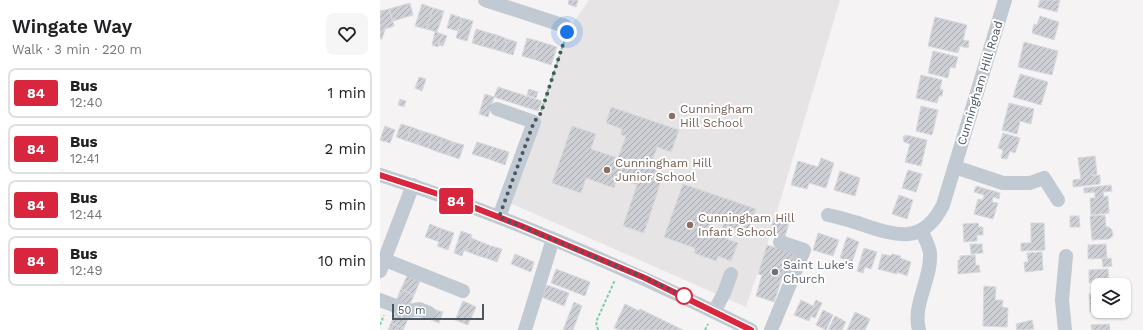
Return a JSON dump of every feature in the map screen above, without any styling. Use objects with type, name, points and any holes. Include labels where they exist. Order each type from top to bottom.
[{"type":"street","points":[[485,0],[509,4],[565,26]]},
{"type":"street","name":"Cunningham Hill Road","points":[[828,215],[886,233],[899,235],[921,230],[934,220],[944,205],[1005,0]]},
{"type":"street","points":[[497,109],[534,122],[499,217]]},
{"type":"street","points":[[955,167],[1004,183],[1030,183],[1044,178],[1058,200]]},
{"type":"street","points":[[380,175],[413,185],[553,239],[679,294],[751,330]]},
{"type":"street","points":[[413,185],[382,263],[463,291]]},
{"type":"street","points":[[919,330],[918,309],[930,264],[930,252],[921,230]]},
{"type":"street","points":[[525,330],[553,239]]},
{"type":"street","points":[[771,330],[804,250],[780,242]]},
{"type":"street","points":[[1065,330],[1062,300],[1066,256]]},
{"type":"street","points":[[714,312],[724,293],[731,274]]},
{"type":"street","points":[[380,300],[409,311],[419,309],[429,313]]},
{"type":"path","points":[[534,122],[541,113],[567,32],[565,26]]},
{"type":"path","points":[[598,330],[596,322],[620,268]]},
{"type":"shaded area","name":"Cunningham Hill School","points":[[589,0],[840,0],[767,245],[746,307],[510,203],[569,29]]},
{"type":"building","points":[[569,0],[578,0],[576,7],[568,4]]},
{"type":"building","points":[[1040,0],[1060,0],[1057,12],[1038,7]]},
{"type":"building","points":[[410,3],[413,15],[393,21],[389,9]]},
{"type":"building","points":[[422,4],[433,8],[426,29],[415,26]]},
{"type":"building","points":[[433,8],[444,11],[437,32],[426,29]]},
{"type":"building","points":[[389,9],[394,26],[385,29],[382,39],[380,39],[380,11]]},
{"type":"building","points":[[451,14],[462,18],[458,31],[447,28]]},
{"type":"building","points":[[1040,16],[1059,22],[1054,40],[1032,33],[1034,24],[1037,25]]},
{"type":"building","points":[[935,17],[967,25],[963,40],[969,41],[968,48],[960,46],[958,53],[928,46]]},
{"type":"building","points":[[462,18],[473,21],[467,41],[456,38]]},
{"type":"building","points":[[476,29],[486,32],[482,46],[472,43]]},
{"type":"building","points":[[435,32],[442,34],[438,47],[432,45]]},
{"type":"building","points":[[486,32],[497,35],[493,49],[482,46]]},
{"type":"building","points":[[442,34],[447,36],[443,46],[438,45]]},
{"type":"building","points":[[497,35],[507,39],[503,52],[493,49]]},
{"type":"building","points":[[527,38],[538,41],[533,59],[522,56]]},
{"type":"building","points":[[507,39],[517,42],[513,55],[503,52]]},
{"type":"building","points":[[538,41],[557,47],[551,65],[533,59]]},
{"type":"building","points":[[1024,42],[1058,51],[1052,75],[1018,67]]},
{"type":"building","points":[[933,51],[958,57],[955,68],[950,67],[948,78],[928,73]]},
{"type":"building","points":[[1020,74],[1048,82],[1041,105],[1013,97]]},
{"type":"building","points":[[921,75],[942,80],[940,89],[943,90],[942,96],[939,96],[937,103],[916,98]]},
{"type":"building","points":[[419,77],[426,79],[422,91],[415,88]]},
{"type":"building","points":[[498,87],[542,101],[538,111],[494,97]]},
{"type":"building","points":[[529,89],[538,92],[536,98],[527,95]]},
{"type":"building","points":[[485,94],[494,97],[488,117],[479,114]]},
{"type":"building","points":[[400,99],[406,101],[404,107],[398,105]]},
{"type":"building","points":[[1009,103],[1034,109],[1031,124],[1020,121],[1017,134],[1002,130]]},
{"type":"building","points":[[921,106],[938,110],[932,135],[916,131]]},
{"type":"building","name":"Cunningham Hill Junior School","points":[[611,107],[679,130],[671,152],[657,147],[650,167],[664,172],[644,233],[623,226],[637,185],[617,178],[614,188],[586,178],[581,193],[552,183],[572,126],[596,134],[591,149],[618,158],[626,136],[621,135],[622,129],[606,123]]},
{"type":"building","points":[[401,124],[411,127],[407,141],[396,137]]},
{"type":"building","points":[[385,126],[395,130],[390,143],[380,140]]},
{"type":"building","points":[[411,127],[422,131],[417,144],[407,141]]},
{"type":"building","points":[[422,131],[432,134],[428,148],[417,144]]},
{"type":"building","points":[[1003,133],[1020,138],[1015,153],[1010,151],[1007,159],[1001,158],[1003,150],[998,148]]},
{"type":"building","points":[[432,134],[443,138],[438,152],[428,148]]},
{"type":"building","points":[[906,135],[927,140],[921,166],[905,162],[910,144],[904,142],[903,137]]},
{"type":"building","points":[[443,138],[453,142],[448,155],[438,152]]},
{"type":"building","points":[[453,142],[464,145],[459,159],[448,155]]},
{"type":"building","points":[[477,142],[493,147],[489,159],[472,154]]},
{"type":"building","points":[[493,147],[509,152],[505,165],[489,159]]},
{"type":"building","points":[[1095,156],[1097,174],[1092,176],[1100,175],[1100,184],[1073,187],[1073,180],[1081,179],[1078,158]]},
{"type":"building","points":[[821,158],[834,163],[826,188],[809,183],[807,189],[791,185],[798,161],[818,167]]},
{"type":"building","points":[[908,170],[922,174],[916,192],[902,188]]},
{"type":"building","points":[[840,171],[860,178],[855,196],[834,190]]},
{"type":"building","name":"Cunningham Hill Infant School","points":[[683,184],[756,209],[747,233],[731,228],[727,239],[738,243],[731,261],[718,256],[716,261],[694,253],[695,248],[664,237]],"holes":[[[714,217],[725,221],[719,236],[708,232]]]},
{"type":"building","points":[[1111,185],[1112,191],[1103,192],[1104,197],[1108,196],[1109,213],[1091,215],[1090,198],[1095,198],[1095,192],[1084,193],[1084,188]]},
{"type":"building","points":[[976,186],[1000,193],[999,199],[993,197],[992,202],[998,203],[993,219],[974,214],[978,199],[983,200],[984,195],[974,192]]},
{"type":"building","points":[[899,195],[913,200],[907,219],[892,214]]},
{"type":"building","points":[[1105,215],[1106,227],[1109,227],[1112,230],[1113,236],[1109,239],[1092,240],[1090,216]]},
{"type":"building","points":[[1070,216],[1079,216],[1080,227],[1070,227]]},
{"type":"building","points":[[774,218],[789,222],[785,237],[770,233]]},
{"type":"building","points":[[978,223],[979,227],[983,227],[983,235],[977,235],[977,241],[964,242],[963,224]]},
{"type":"building","points":[[1031,223],[1044,223],[1045,250],[1021,251],[1021,243],[1031,243]]},
{"type":"building","points":[[430,224],[442,229],[437,241],[425,237]]},
{"type":"building","points":[[442,229],[454,233],[448,250],[437,246],[439,242],[437,241]]},
{"type":"building","points":[[461,231],[472,235],[466,251],[464,250],[462,256],[454,253]]},
{"type":"building","points":[[818,233],[839,240],[833,256],[813,250]]},
{"type":"building","points":[[847,237],[859,242],[852,262],[840,258]]},
{"type":"building","points":[[471,238],[481,242],[476,255],[466,251]]},
{"type":"building","points":[[481,242],[491,246],[486,258],[476,255]]},
{"type":"building","points":[[970,244],[982,244],[983,253],[971,254]]},
{"type":"building","points":[[1106,244],[1107,258],[1088,259],[1088,245]]},
{"type":"building","name":"Saint Luke's Church","points":[[767,245],[797,254],[789,280],[782,278],[774,302],[756,296],[762,275],[758,274]]},
{"type":"building","points":[[491,246],[502,249],[497,262],[486,258]]},
{"type":"building","points":[[864,248],[877,252],[871,269],[865,267],[863,273],[857,271]]},
{"type":"building","points":[[1042,252],[1043,270],[1025,272],[1024,262],[1028,262],[1027,253]]},
{"type":"building","points":[[515,254],[534,262],[531,272],[511,264]]},
{"type":"building","points":[[882,254],[901,256],[900,258],[911,262],[907,276],[897,272],[897,274],[878,269]]},
{"type":"building","points":[[975,255],[976,266],[979,265],[980,272],[958,274],[958,260],[960,260],[960,256]]},
{"type":"building","points":[[1111,258],[1112,266],[1103,267],[1102,259]]},
{"type":"building","points":[[556,269],[590,282],[585,296],[551,283]]},
{"type":"building","points":[[1108,269],[1109,278],[1091,278],[1091,283],[1089,283],[1089,270]]},
{"type":"building","points":[[407,276],[420,281],[414,295],[401,289]]},
{"type":"building","points":[[547,285],[569,293],[564,306],[542,297]]},
{"type":"building","points":[[984,286],[996,287],[995,300],[1003,300],[1002,307],[1008,308],[1007,327],[983,326]]},
{"type":"building","points":[[401,289],[414,295],[408,309],[395,303]]},
{"type":"building","points":[[1089,294],[1091,294],[1090,312]]},
{"type":"building","points":[[801,300],[813,306],[816,300],[822,303],[815,318],[811,316],[809,321],[794,315]]},
{"type":"building","points":[[463,301],[476,307],[468,325],[455,320]]},
{"type":"building","points":[[574,302],[582,306],[573,330],[563,330]]},
{"type":"building","points":[[625,304],[639,311],[640,309],[683,330],[619,330],[614,328]]},
{"type":"building","points":[[397,309],[410,314],[404,328],[391,323]]},
{"type":"building","points":[[433,309],[443,312],[439,323],[429,319]]},
{"type":"building","points":[[823,310],[833,315],[826,330],[816,325]]},
{"type":"building","points":[[855,312],[870,319],[865,330],[847,330]]},
{"type":"building","points":[[835,316],[846,322],[842,330],[828,330]]},
{"type":"building","points":[[1032,320],[1034,329],[1017,330],[1016,324]]},
{"type":"building","points":[[391,323],[404,328],[403,330],[388,330]]},
{"type":"building","points":[[1109,324],[1110,330],[1092,330],[1091,325]]},
{"type":"bus line","name":"84","points":[[380,175],[447,197],[519,225],[645,278],[751,330]]},
{"type":"place","name":"Cunningham Hill School","points":[[672,116]]},
{"type":"place","name":"Cunningham Hill Junior School","points":[[607,170]]},
{"type":"place","name":"Cunningham Hill Infant School","points":[[690,225]]},
{"type":"place","name":"Saint Luke's Church","points":[[775,272]]},
{"type":"route","points":[[567,32],[541,113],[534,122],[499,217],[645,278],[684,296]]}]
